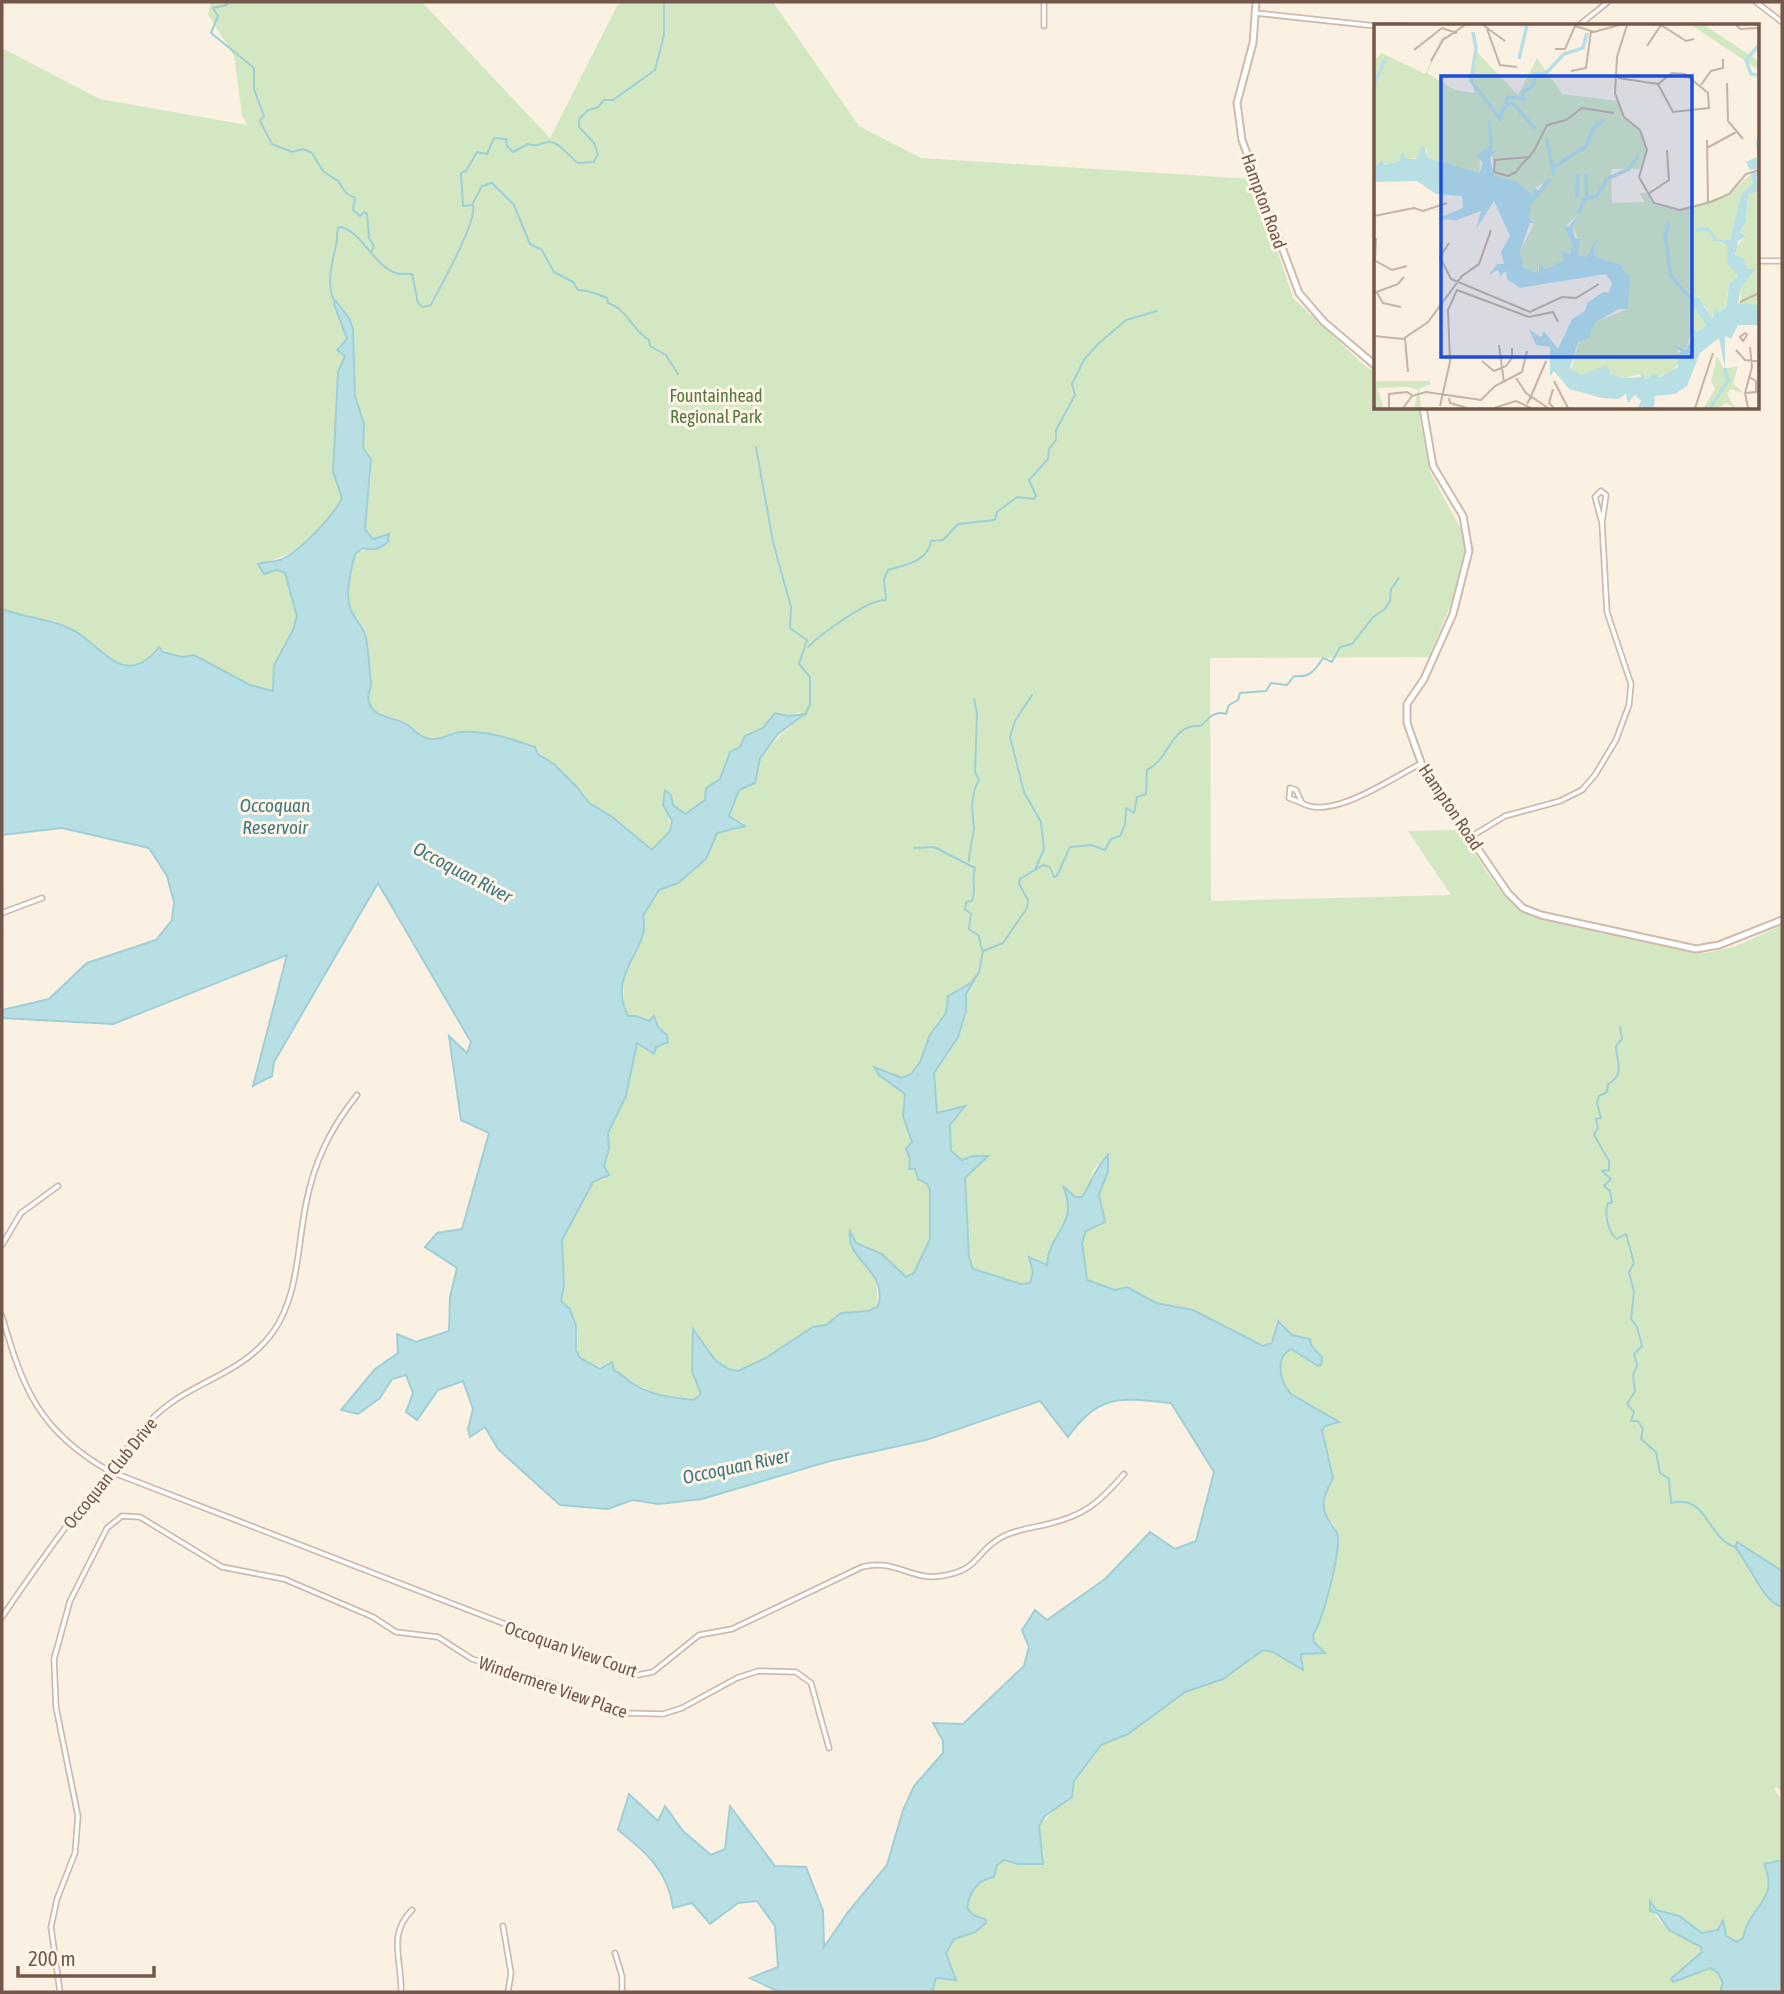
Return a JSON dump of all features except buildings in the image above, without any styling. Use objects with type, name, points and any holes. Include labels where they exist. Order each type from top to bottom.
[{"type":"street","points":[[1044,2],[1044,26]]},
{"type":"street","name":"Hampton Road","points":[[1256,2],[1254,43],[1237,103],[1242,141],[1299,293],[1324,322],[1374,364]]},
{"type":"street","points":[[1580,24],[1608,2]]},
{"type":"street","points":[[1756,2],[1782,22]]},
{"type":"street","points":[[1255,13],[1374,26]]},
{"type":"street","points":[[1760,261],[1782,261]]},
{"type":"street","name":"Hampton Road","points":[[1423,410],[1433,466],[1463,516],[1469,544],[1466,568],[1453,614],[1424,679],[1407,707],[1407,723],[1420,764],[1472,836],[1512,899],[1523,908],[1541,915],[1696,949],[1719,945],[1782,920]]},
{"type":"street","points":[[1472,836],[1505,816],[1560,801],[1582,790],[1595,775],[1616,740],[1629,705],[1631,684],[1606,612],[1602,523],[1606,495],[1601,491],[1595,497],[1602,523]]},
{"type":"street","points":[[1302,803],[1296,790],[1290,788],[1289,798],[1317,809],[1335,807],[1420,764]]},
{"type":"street","points":[[2,913],[42,898]]},
{"type":"street","name":"Occoquan Club Drive","points":[[2,1617],[109,1471],[159,1412],[177,1398],[239,1366],[272,1334],[290,1296],[306,1205],[317,1162],[334,1125],[357,1095]]},
{"type":"street","points":[[2,1245],[21,1213],[58,1186]]},
{"type":"street","points":[[2,1316],[18,1371],[35,1404],[60,1435],[109,1471]]},
{"type":"street","name":"Occoquan View Court","points":[[109,1471],[509,1629],[642,1676],[653,1672],[699,1635],[732,1629],[862,1567],[883,1563],[933,1577],[961,1573],[972,1567],[1003,1536],[1071,1518],[1092,1507],[1124,1474]]},
{"type":"street","name":"Windermere View Place","points":[[60,1992],[51,1927],[57,1899],[75,1853],[78,1816],[56,1707],[54,1660],[60,1628],[70,1601],[107,1528],[122,1516],[140,1517],[222,1567],[284,1579],[323,1598],[373,1617],[396,1632],[438,1637],[472,1659],[556,1685],[623,1713],[663,1714],[682,1709],[737,1678],[758,1671],[796,1672],[811,1683],[829,1748]]},
{"type":"street","points":[[401,1992],[397,1932],[400,1922],[412,1910]]},
{"type":"street","points":[[503,1926],[511,1973],[508,1992]]},
{"type":"street","points":[[615,1953],[622,1976],[622,1992]]},
{"type":"green space","name":"Fountainhead Regional Park","points":[[211,2],[422,2],[550,138],[619,2],[773,2],[859,126],[921,158],[1254,179],[1293,298],[1366,367],[1374,370],[1374,410],[1418,410],[1429,470],[1465,537],[1458,584],[1429,657],[1210,658],[1211,901],[1451,895],[1408,831],[1460,830],[1502,892],[1524,912],[1537,918],[1704,953],[1734,947],[1782,925],[1782,1571],[1735,1543],[1753,1579],[1782,1607],[1782,1792],[1777,1787],[1774,1789],[1782,1800],[1782,1860],[1774,1865],[1770,1888],[1748,1920],[1743,1938],[1737,1942],[1726,1936],[1722,1922],[1718,1930],[1702,1933],[1679,1916],[1656,1910],[1650,1902],[1663,1924],[1701,1947],[1702,1952],[1671,1979],[1710,1968],[1718,1973],[1723,1983],[1720,1992],[932,1992],[936,1979],[953,1981],[946,1953],[954,1939],[975,1932],[985,1919],[973,1915],[967,1908],[976,1887],[1000,1862],[1010,1860],[1025,1865],[1044,1854],[1038,1838],[1039,1826],[1065,1799],[1074,1781],[1101,1745],[1128,1734],[1185,1692],[1223,1679],[1262,1650],[1304,1662],[1301,1654],[1324,1651],[1314,1642],[1313,1635],[1330,1586],[1338,1535],[1322,1505],[1325,1491],[1331,1482],[1322,1429],[1324,1426],[1337,1424],[1291,1394],[1280,1370],[1282,1358],[1291,1349],[1318,1366],[1322,1357],[1311,1345],[1310,1339],[1292,1335],[1283,1323],[1276,1321],[1272,1343],[1264,1346],[1193,1310],[1156,1303],[1127,1287],[1115,1290],[1087,1280],[1082,1242],[1086,1231],[1103,1224],[1104,1221],[1100,1191],[1106,1156],[1093,1170],[1089,1187],[1082,1197],[1075,1197],[1064,1186],[1070,1202],[1070,1211],[1047,1265],[1033,1257],[1030,1262],[1033,1272],[1030,1283],[1021,1284],[973,1269],[969,1257],[965,1178],[981,1161],[970,1157],[962,1160],[951,1151],[950,1125],[962,1106],[937,1113],[934,1073],[949,1053],[966,1011],[966,994],[974,982],[949,996],[946,1013],[934,1028],[920,1062],[911,1074],[902,1078],[880,1070],[905,1094],[903,1116],[912,1142],[906,1149],[920,1181],[927,1184],[930,1190],[930,1239],[914,1273],[906,1277],[882,1254],[856,1243],[850,1233],[854,1252],[876,1277],[878,1306],[869,1311],[841,1314],[827,1325],[813,1327],[764,1359],[738,1371],[728,1369],[715,1360],[695,1330],[692,1371],[701,1394],[694,1400],[656,1393],[633,1383],[612,1367],[599,1366],[580,1355],[576,1325],[561,1301],[564,1285],[562,1240],[593,1182],[605,1179],[608,1133],[626,1096],[637,1043],[648,1052],[655,1053],[656,1047],[666,1044],[667,1035],[651,1020],[628,1016],[624,1008],[624,976],[630,957],[637,951],[645,912],[659,890],[678,883],[706,859],[717,833],[735,830],[744,823],[729,816],[739,790],[755,777],[757,762],[779,737],[800,719],[800,712],[788,716],[775,713],[763,728],[743,738],[740,747],[730,752],[719,779],[707,788],[705,800],[685,814],[673,805],[671,795],[665,790],[670,830],[662,843],[652,850],[611,816],[589,803],[576,786],[531,745],[501,736],[473,733],[457,733],[449,739],[426,737],[415,733],[410,726],[378,714],[368,698],[371,685],[365,629],[353,614],[349,580],[355,554],[390,539],[389,534],[373,539],[365,529],[371,466],[363,448],[362,427],[355,395],[354,336],[344,315],[334,304],[347,339],[338,348],[345,356],[338,372],[333,472],[343,498],[329,519],[308,540],[283,556],[259,563],[285,573],[297,615],[293,630],[274,665],[273,691],[250,685],[194,655],[182,657],[157,648],[148,661],[138,666],[126,665],[102,652],[71,628],[2,609],[2,48],[100,99],[247,125],[242,115],[234,56],[208,14]]},
{"type":"water","name":"Occoquan Reservoir","points":[[336,301],[349,318],[353,329],[355,396],[364,424],[363,448],[371,459],[365,529],[373,539],[389,534],[388,542],[382,546],[363,548],[355,554],[348,591],[352,612],[366,638],[371,682],[368,699],[376,712],[404,723],[426,738],[437,739],[461,732],[480,732],[535,747],[538,754],[554,764],[589,803],[611,816],[652,850],[670,831],[672,821],[663,805],[665,790],[671,795],[673,805],[685,814],[705,800],[706,788],[720,779],[730,752],[740,747],[745,736],[763,728],[775,713],[788,716],[805,714],[778,734],[760,758],[755,783],[739,790],[729,816],[745,826],[717,833],[706,859],[678,883],[659,890],[643,916],[641,939],[625,973],[623,1000],[628,1016],[649,1021],[654,1016],[658,1027],[667,1035],[668,1042],[656,1047],[654,1054],[637,1043],[626,1096],[608,1133],[609,1149],[604,1166],[609,1175],[593,1182],[562,1240],[564,1285],[561,1301],[570,1309],[576,1326],[576,1350],[580,1358],[600,1369],[612,1362],[614,1370],[646,1390],[694,1400],[701,1394],[692,1371],[693,1329],[715,1360],[728,1369],[738,1371],[764,1359],[813,1327],[826,1325],[841,1313],[869,1311],[878,1306],[878,1283],[854,1250],[850,1231],[856,1243],[882,1254],[906,1277],[914,1273],[930,1239],[930,1190],[927,1184],[918,1179],[915,1169],[909,1169],[910,1159],[906,1149],[912,1142],[903,1116],[905,1094],[879,1075],[874,1067],[902,1078],[911,1074],[920,1062],[930,1035],[946,1013],[948,996],[971,983],[979,972],[966,994],[966,1011],[958,1037],[934,1073],[937,1113],[965,1106],[950,1125],[951,1151],[962,1160],[973,1156],[988,1156],[965,1178],[969,1257],[973,1269],[1021,1284],[1030,1283],[1033,1272],[1029,1257],[1047,1265],[1049,1253],[1066,1219],[1067,1199],[1063,1186],[1075,1197],[1082,1197],[1108,1155],[1108,1172],[1099,1194],[1105,1222],[1086,1231],[1082,1243],[1087,1280],[1115,1290],[1127,1287],[1156,1303],[1193,1310],[1263,1346],[1272,1343],[1278,1321],[1292,1335],[1310,1339],[1311,1345],[1322,1357],[1321,1365],[1318,1366],[1291,1349],[1282,1358],[1280,1370],[1291,1394],[1339,1422],[1325,1426],[1322,1430],[1333,1478],[1325,1494],[1324,1510],[1338,1536],[1330,1587],[1313,1635],[1314,1642],[1325,1653],[1301,1654],[1303,1670],[1273,1652],[1263,1650],[1223,1679],[1185,1692],[1128,1734],[1101,1745],[1074,1781],[1072,1797],[1045,1816],[1039,1826],[1043,1864],[1018,1864],[1004,1860],[997,1865],[994,1877],[975,1887],[967,1908],[973,1915],[985,1919],[986,1923],[975,1932],[954,1939],[946,1953],[956,1980],[936,1978],[932,1992],[779,1992],[750,1978],[778,1967],[775,1926],[757,1901],[738,1903],[710,1924],[692,1903],[673,1908],[667,1884],[654,1863],[618,1830],[629,1794],[658,1821],[665,1806],[683,1831],[711,1855],[725,1849],[730,1806],[775,1866],[806,1867],[823,1911],[824,1947],[848,1912],[887,1865],[903,1810],[914,1786],[943,1753],[943,1741],[933,1723],[963,1724],[1024,1666],[1029,1647],[1022,1630],[1035,1610],[1047,1620],[1105,1579],[1150,1532],[1175,1549],[1196,1541],[1214,1472],[1171,1403],[1138,1400],[1112,1402],[1090,1412],[1068,1437],[1040,1401],[926,1440],[830,1461],[702,1499],[659,1504],[632,1500],[608,1509],[560,1505],[498,1449],[485,1427],[470,1437],[468,1429],[473,1409],[463,1381],[438,1390],[417,1420],[406,1412],[413,1393],[406,1375],[392,1379],[380,1398],[358,1414],[341,1410],[375,1369],[398,1353],[397,1334],[416,1342],[449,1331],[450,1297],[457,1268],[425,1247],[437,1233],[462,1229],[489,1133],[461,1120],[449,1036],[467,1053],[471,1042],[378,883],[274,1062],[272,1076],[253,1086],[287,955],[113,1024],[2,1018],[2,1010],[49,999],[87,963],[156,940],[172,920],[174,902],[167,876],[149,848],[62,828],[2,835],[2,609],[69,628],[123,665],[134,665],[146,660],[159,647],[163,652],[182,657],[194,655],[250,685],[273,691],[274,665],[293,630],[297,616],[285,573],[277,570],[264,574],[258,564],[280,560],[296,550],[324,524],[342,498],[333,472],[338,372],[345,356],[337,350],[347,339],[334,304]]},
{"type":"water","points":[[1737,1542],[1782,1571],[1782,1607],[1775,1604],[1762,1590],[1735,1547]]},
{"type":"water","points":[[1782,1860],[1782,1992],[1720,1992],[1723,1983],[1718,1973],[1710,1968],[1673,1982],[1671,1979],[1702,1952],[1701,1947],[1669,1930],[1657,1913],[1650,1911],[1650,1901],[1656,1910],[1679,1916],[1702,1933],[1718,1930],[1723,1920],[1726,1936],[1737,1942],[1743,1938],[1751,1917],[1766,1894],[1768,1876],[1764,1864]]},
{"type":"waterway","points":[[227,2],[227,5],[213,8],[218,16],[211,33],[254,68],[254,89],[264,116],[260,121],[272,144],[292,152],[303,149],[312,153],[323,171],[355,198],[353,210],[360,216],[364,212],[367,214],[369,238],[374,246],[372,251]]},
{"type":"waterway","points":[[334,301],[330,273],[337,230],[341,227],[355,235],[388,269],[398,274],[412,274],[418,303],[423,307],[431,305],[450,269],[473,213],[473,205],[463,206],[461,173],[466,171],[477,152],[487,154],[494,138],[506,139],[507,146],[513,152],[528,144],[547,142],[561,147],[578,163],[594,162],[598,154],[594,143],[579,127],[579,119],[588,110],[597,108],[604,100],[613,100],[655,70],[664,35],[664,2]]},
{"type":"waterway","points":[[473,203],[482,186],[492,183],[514,205],[530,244],[542,250],[554,272],[573,282],[578,290],[607,298],[608,303],[620,310],[649,340],[650,346],[666,355],[678,374]]},
{"type":"waterway","points":[[808,647],[857,611],[886,600],[884,579],[888,570],[920,558],[929,548],[931,541],[943,540],[958,524],[995,520],[997,512],[1017,497],[1034,499],[1036,496],[1029,480],[1048,459],[1049,449],[1056,440],[1056,430],[1075,395],[1072,384],[1084,360],[1126,320],[1157,311]]},
{"type":"waterway","points":[[756,447],[773,542],[791,607],[790,628],[807,640],[799,664],[810,677],[810,704],[805,715]]},
{"type":"waterway","points":[[979,972],[983,951],[1003,943],[1027,908],[1028,900],[1019,884],[1020,879],[1043,865],[1050,867],[1054,877],[1057,876],[1070,847],[1091,845],[1105,850],[1111,839],[1120,836],[1125,825],[1126,808],[1134,813],[1137,797],[1146,794],[1147,770],[1155,765],[1183,730],[1201,726],[1215,714],[1226,714],[1229,705],[1238,700],[1240,693],[1266,691],[1271,683],[1287,685],[1294,676],[1311,673],[1323,658],[1332,662],[1340,647],[1352,644],[1373,617],[1385,609],[1390,601],[1391,589],[1399,578]]},
{"type":"waterway","points":[[1032,695],[1015,721],[1010,737],[1024,792],[1041,822],[1044,849],[1035,870]]},
{"type":"waterway","points":[[969,861],[974,828],[973,798],[979,780],[975,772],[977,714],[974,699]]},
{"type":"waterway","points":[[914,848],[934,847],[975,868],[973,897],[972,901],[966,902],[965,909],[971,914],[969,929],[979,936],[982,950]]},
{"type":"waterway","points":[[1620,1027],[1622,1039],[1616,1046],[1618,1072],[1608,1084],[1607,1092],[1599,1096],[1597,1103],[1601,1118],[1596,1119],[1598,1128],[1594,1135],[1609,1161],[1609,1170],[1602,1171],[1611,1179],[1604,1186],[1610,1191],[1612,1203],[1608,1203],[1607,1207],[1609,1228],[1617,1239],[1626,1234],[1634,1263],[1629,1272],[1634,1292],[1631,1319],[1637,1327],[1642,1346],[1634,1354],[1637,1365],[1633,1375],[1635,1391],[1627,1404],[1634,1412],[1631,1421],[1638,1421],[1643,1429],[1641,1439],[1656,1452],[1660,1473],[1669,1479],[1671,1503],[1693,1505],[1726,1543],[1736,1547]]},
{"type":"water label","name":"Occoquan River","points":[[463,872]]},
{"type":"water label","name":"Occoquan River","points":[[736,1466]]}]
